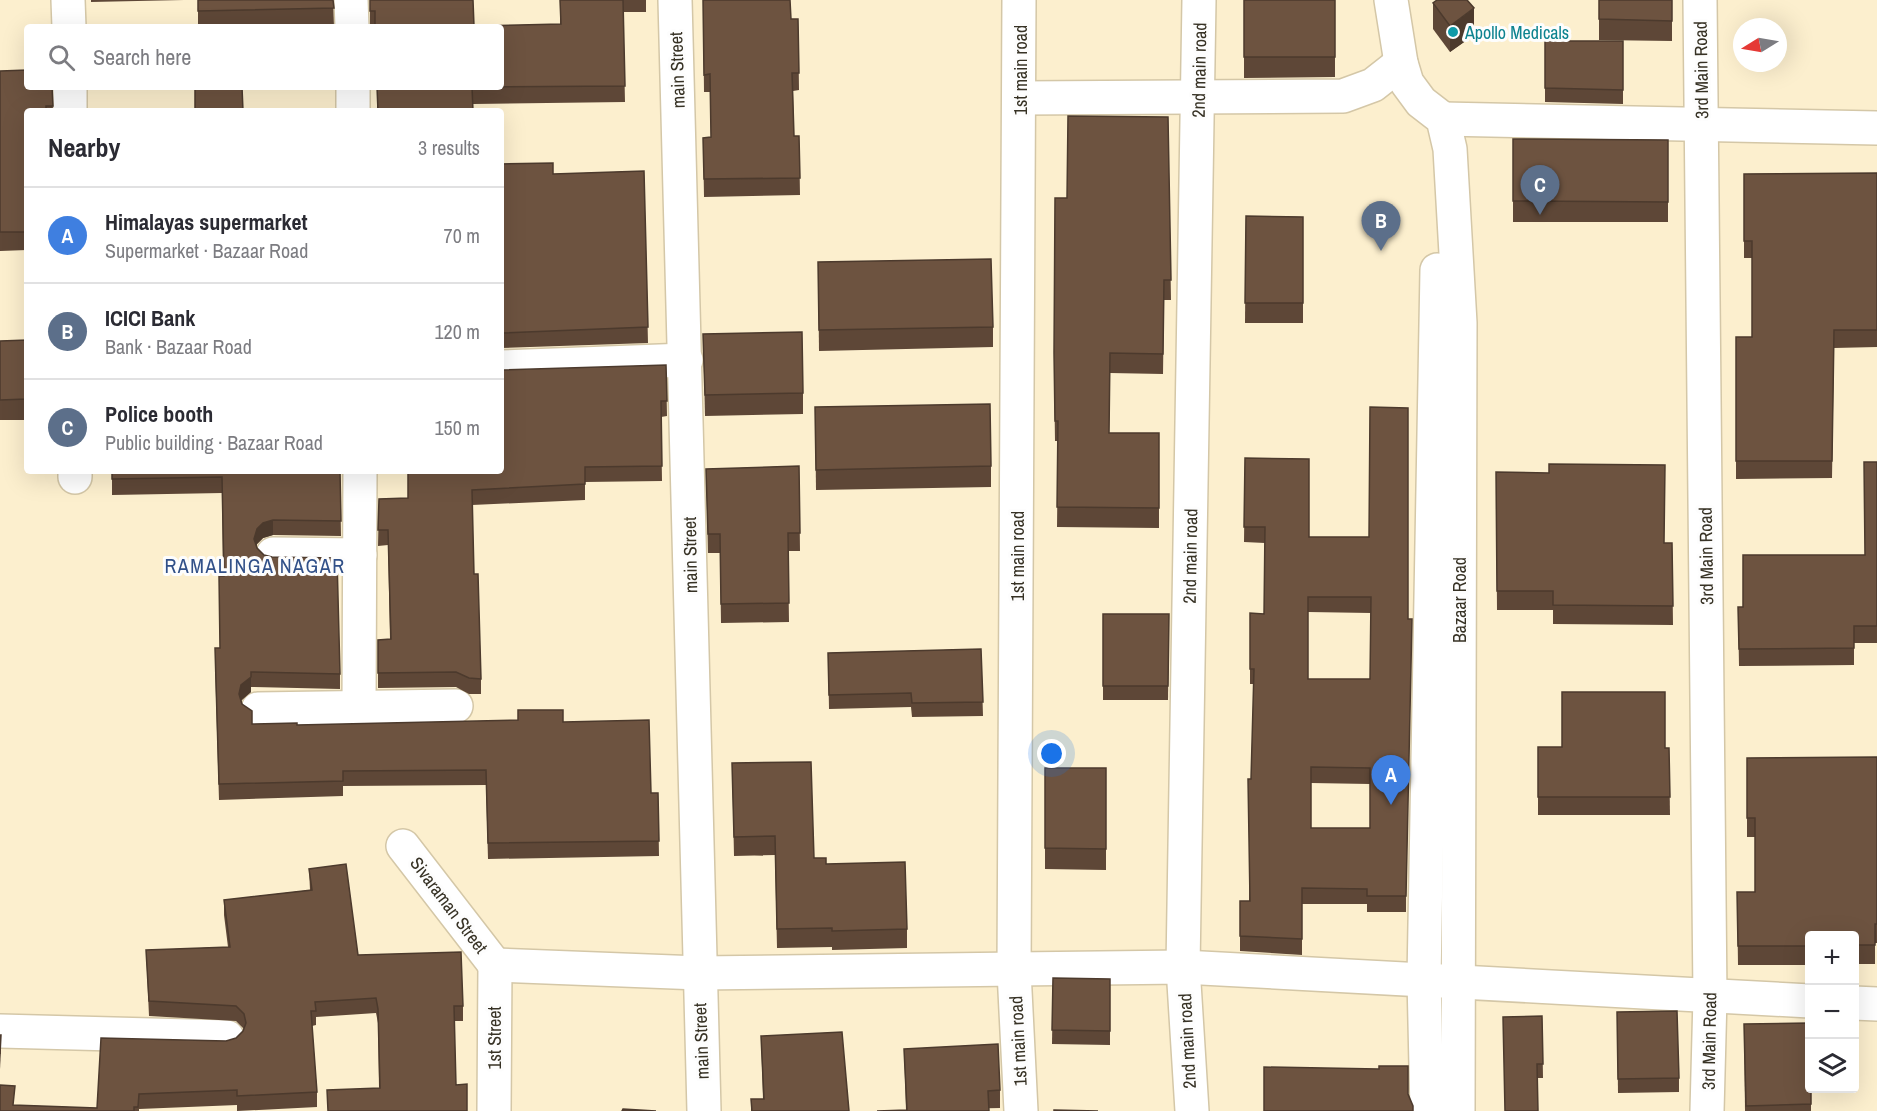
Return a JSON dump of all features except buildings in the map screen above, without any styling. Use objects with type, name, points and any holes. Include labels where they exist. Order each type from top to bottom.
[{"type":"street","points":[[68,0],[69,24]]},
{"type":"street","points":[[351,0],[352,24]]},
{"type":"street","name":"main Street","points":[[675,0],[704,1111]]},
{"type":"street","name":"1st main road","points":[[1020,0],[1014,971],[1021,1111]]},
{"type":"street","name":"2nd main road","points":[[1192,1111],[1183,967],[1199,0]]},
{"type":"street","name":"Bazaar Road","points":[[1391,0],[1401,63],[1407,82],[1432,110],[1450,149],[1460,323],[1458,1111]]},
{"type":"street","name":"3rd Main Road","points":[[1700,0],[1710,997],[1707,1111]]},
{"type":"street","points":[[1020,98],[1199,99],[1343,96],[1373,85],[1401,63]]},
{"type":"street","points":[[69,90],[70,108]]},
{"type":"street","points":[[353,90],[353,108]]},
{"type":"street","points":[[1432,110],[1702,124],[1877,128]]},
{"type":"street","name":"Bazaar Road","points":[[1427,1111],[1424,979],[1437,296],[1432,110]]},
{"type":"street","points":[[504,367],[686,360]]},
{"type":"street","points":[[359,708],[360,474]]},
{"type":"street","points":[[273,554],[360,555]]},
{"type":"street","points":[[258,709],[456,706]]},
{"type":"street","name":"Sivaraman Street","points":[[403,846],[495,965]]},
{"type":"street","points":[[495,965],[699,973],[1014,971],[1183,967],[1805,1001]]},
{"type":"street","name":"1st Street","points":[[494,1111],[495,965]]},
{"type":"street","points":[[1859,1003],[1877,1004]]},
{"type":"street","points":[[0,1031],[227,1036]]},
{"type":"place","name":"Apollo Medicals","points":[[1453,32]]},
{"type":"place","name":"Police booth","points":[[1540,215]]},
{"type":"place","name":"ICICI Bank","points":[[1381,251]]},
{"type":"place","name":"Himalayas supermarket","points":[[1391,805]]},
{"type":"district","name":"RAMALINGA NAGAR","points":[[255,565]]}]
